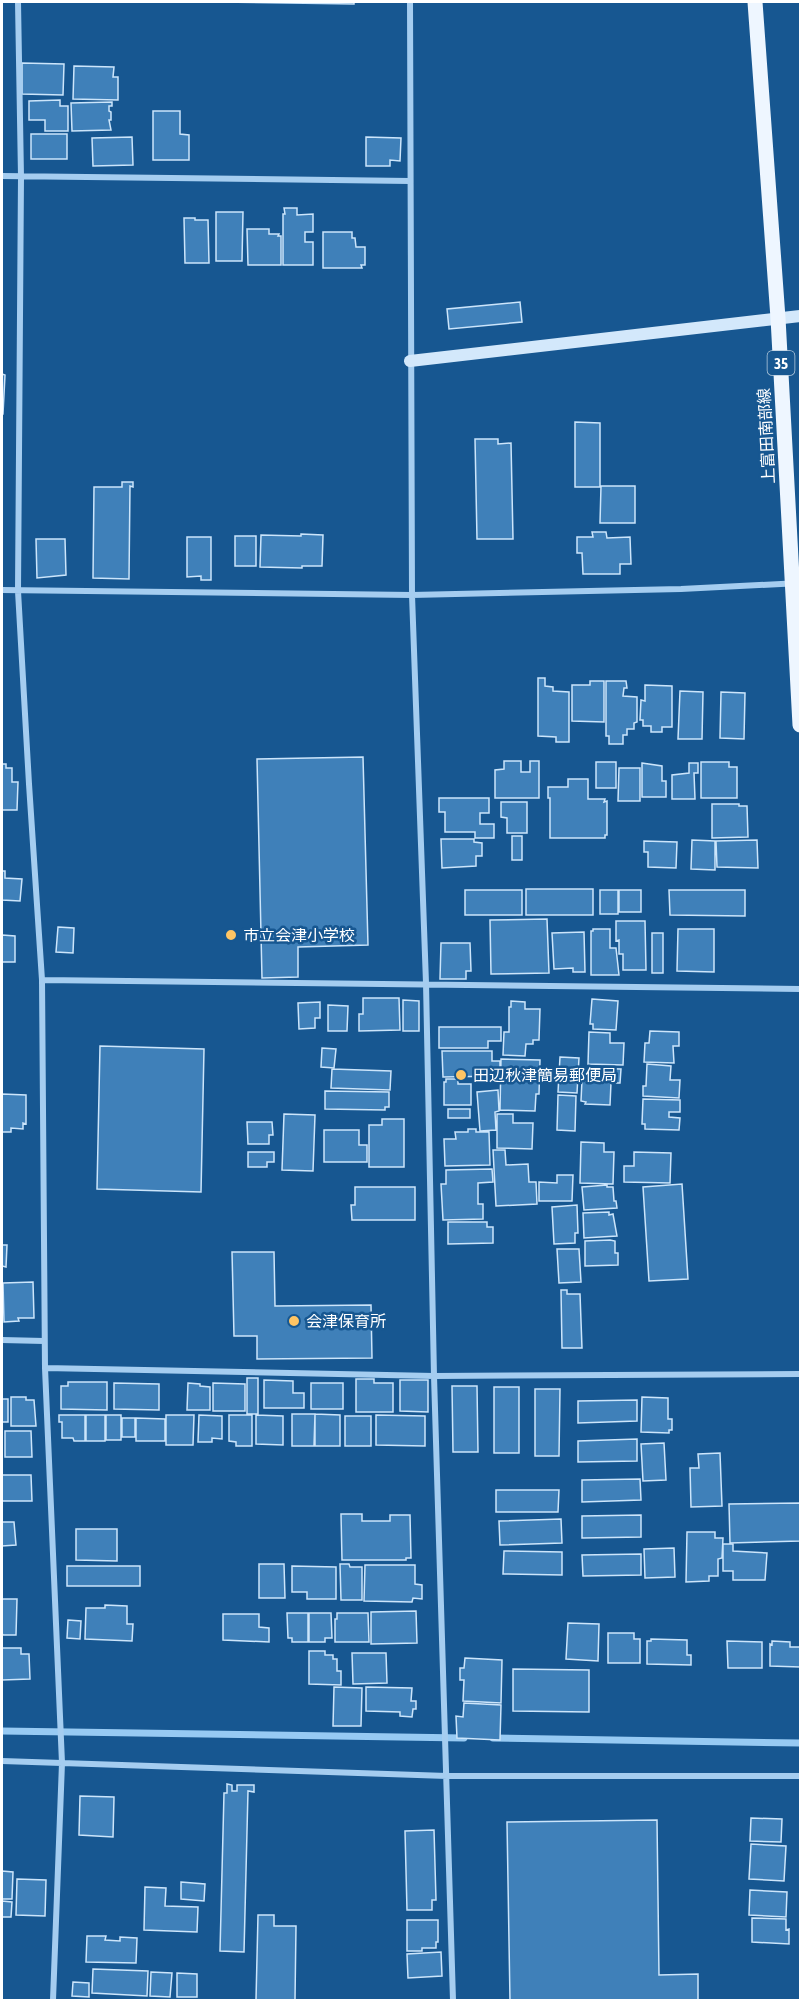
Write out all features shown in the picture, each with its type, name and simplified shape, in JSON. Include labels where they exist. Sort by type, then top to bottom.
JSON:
[{"type":"main road","name":"上富田南部線","points":[[755,2],[796,583],[801,725]]},
{"type":"street","points":[[18,2],[21,177],[18,591],[28,784],[42,980],[45,1368],[62,1763],[53,2001]]},
{"type":"street","points":[[410,2],[412,595],[426,983],[434,1376],[453,2001]]},
{"type":"street","points":[[2,176],[410,182]]},
{"type":"street","points":[[410,361],[801,316]]},
{"type":"street","points":[[2,590],[412,595],[681,589],[796,583]]},
{"type":"street","points":[[42,980],[801,989]]},
{"type":"street","points":[[2,1340],[45,1341]]},
{"type":"street","points":[[45,1368],[434,1376],[801,1374]]},
{"type":"street","points":[[2,1761],[447,1776],[801,1776]]},
{"type":"building","points":[[218,2],[354,2],[354,4]]},
{"type":"building","points":[[22,63],[64,64],[63,95],[22,94]]},
{"type":"building","points":[[74,66],[114,67],[113,77],[118,77],[118,100],[73,99]]},
{"type":"building","points":[[60,100],[60,106],[68,106],[68,131],[45,131],[45,120],[29,120],[29,101]]},
{"type":"building","points":[[112,102],[112,106],[109,106],[111,130],[72,131],[71,103]]},
{"type":"building","points":[[153,111],[180,111],[180,134],[189,135],[189,160],[153,160]]},
{"type":"building","points":[[31,134],[67,134],[67,159],[31,159]]},
{"type":"building","points":[[132,137],[133,165],[93,166],[92,138]]},
{"type":"building","points":[[366,137],[401,138],[400,161],[390,160],[390,166],[366,166]]},
{"type":"building","points":[[284,208],[297,208],[297,215],[313,214],[313,232],[305,232],[305,242],[313,242],[313,265],[283,265]]},
{"type":"building","points":[[216,212],[243,212],[242,261],[216,261]]},
{"type":"building","points":[[184,218],[208,220],[209,263],[185,263]]},
{"type":"building","points":[[247,229],[269,229],[269,234],[281,236],[281,265],[248,265]]},
{"type":"building","points":[[323,232],[352,232],[356,247],[365,247],[365,265],[361,265],[362,268],[323,268]]},
{"type":"building","points":[[520,302],[522,322],[449,329],[447,309]]},
{"type":"building","points":[[2,374],[5,375],[3,414],[2,414]]},
{"type":"building","points":[[575,422],[600,423],[600,487],[575,487]]},
{"type":"building","points":[[475,439],[498,439],[498,444],[511,443],[513,539],[477,539]]},
{"type":"building","points":[[122,482],[133,482],[133,487],[130,486],[129,579],[93,578],[94,487],[122,487]]},
{"type":"building","points":[[601,486],[635,486],[635,523],[600,523]]},
{"type":"building","points":[[592,532],[606,532],[607,538],[630,537],[631,564],[620,564],[620,574],[583,574],[582,553],[577,553],[577,537],[593,537]]},
{"type":"building","points":[[301,534],[323,535],[322,566],[260,567],[261,535],[301,536]]},
{"type":"building","points":[[235,536],[256,536],[256,566],[235,566]]},
{"type":"building","points":[[187,537],[211,537],[211,580],[201,580],[201,576],[187,577]]},
{"type":"building","points":[[36,539],[65,539],[66,575],[37,578]]},
{"type":"building","points":[[538,678],[545,678],[545,686],[553,687],[553,691],[569,692],[569,742],[556,742],[556,737],[538,736]]},
{"type":"building","points":[[590,681],[604,681],[604,722],[572,721],[572,685],[590,685]]},
{"type":"building","points":[[606,681],[626,681],[627,688],[624,688],[623,696],[637,697],[637,722],[634,723],[634,729],[627,729],[627,735],[623,735],[623,744],[609,744],[609,736],[606,736]]},
{"type":"building","points":[[645,685],[672,686],[672,727],[662,727],[662,732],[651,732],[651,726],[643,726],[643,720],[640,720],[641,700],[645,701]]},
{"type":"building","points":[[680,691],[703,692],[702,739],[678,739]]},
{"type":"building","points":[[721,692],[745,693],[744,739],[720,738]]},
{"type":"building","points":[[363,757],[368,945],[298,947],[298,977],[262,978],[257,759]]},
{"type":"building","points":[[504,761],[521,761],[521,772],[530,772],[530,761],[539,761],[539,798],[495,798],[495,770],[504,769]]},
{"type":"building","points":[[596,762],[616,762],[616,788],[596,788]]},
{"type":"building","points":[[701,762],[729,762],[729,767],[737,767],[737,798],[701,798]]},
{"type":"building","points":[[642,763],[662,766],[662,781],[666,781],[666,797],[642,797]]},
{"type":"building","points":[[689,763],[698,763],[698,773],[694,773],[695,799],[672,799],[672,775],[689,773]]},
{"type":"building","points":[[2,764],[6,764],[6,768],[12,768],[12,782],[18,782],[17,810],[2,810]]},
{"type":"building","points":[[619,768],[640,768],[640,801],[618,801]]},
{"type":"building","points":[[568,779],[588,779],[588,799],[607,801],[607,835],[605,838],[550,838],[548,787],[568,787]]},
{"type":"building","points":[[439,798],[489,798],[489,813],[480,813],[480,824],[494,824],[494,838],[475,838],[475,832],[445,832],[445,812],[439,812]]},
{"type":"building","points":[[501,802],[527,802],[527,833],[507,833],[507,818],[501,817]]},
{"type":"building","points":[[712,804],[747,806],[748,837],[712,838]]},
{"type":"building","points":[[512,836],[522,836],[522,860],[512,860]]},
{"type":"building","points":[[441,839],[474,839],[474,842],[482,843],[482,856],[476,856],[476,866],[442,868]]},
{"type":"building","points":[[692,840],[715,841],[715,870],[691,869]]},
{"type":"building","points":[[757,840],[758,868],[717,867],[716,841]]},
{"type":"building","points":[[644,841],[677,842],[676,868],[648,867],[648,852],[644,852]]},
{"type":"building","points":[[2,871],[5,871],[5,878],[22,879],[20,901],[2,900]]},
{"type":"building","points":[[526,889],[593,889],[593,915],[526,915]]},
{"type":"building","points":[[465,890],[522,890],[522,915],[465,915]]},
{"type":"building","points":[[600,890],[618,890],[618,914],[600,914]]},
{"type":"building","points":[[619,890],[641,890],[641,912],[619,912]]},
{"type":"building","points":[[669,890],[745,890],[745,916],[670,915]]},
{"type":"building","points":[[547,919],[549,973],[491,974],[490,920]]},
{"type":"building","points":[[616,921],[645,921],[646,970],[623,970],[623,954],[619,954],[619,940],[616,941]]},
{"type":"building","points":[[58,927],[74,928],[73,953],[56,952]]},
{"type":"building","points":[[610,929],[610,948],[616,948],[619,975],[591,975],[591,931]]},
{"type":"building","points":[[678,929],[714,929],[714,972],[677,971]]},
{"type":"building","points":[[584,932],[585,972],[573,972],[573,968],[554,969],[552,933]]},
{"type":"building","points":[[652,933],[663,933],[663,973],[652,973]]},
{"type":"building","points":[[2,935],[15,936],[15,962],[2,962]]},
{"type":"building","points":[[441,943],[470,943],[471,971],[466,971],[466,979],[440,979]]},
{"type":"building","points":[[363,998],[399,998],[400,1030],[359,1031],[359,1014],[363,1014]]},
{"type":"building","points":[[592,999],[618,1001],[616,1030],[593,1029],[593,1024],[590,1024]]},
{"type":"building","points":[[403,1000],[419,1001],[419,1031],[403,1031]]},
{"type":"building","points":[[511,1001],[525,1002],[525,1009],[540,1009],[539,1040],[533,1040],[533,1044],[526,1044],[525,1056],[503,1055],[504,1032],[509,1032]]},
{"type":"building","points":[[320,1002],[320,1018],[315,1018],[315,1028],[299,1029],[298,1003]]},
{"type":"building","points":[[328,1005],[348,1006],[347,1031],[328,1031]]},
{"type":"building","points":[[439,1027],[501,1027],[501,1041],[488,1041],[488,1048],[439,1048]]},
{"type":"building","points":[[650,1031],[679,1032],[679,1046],[673,1046],[674,1063],[644,1062],[645,1043],[649,1043]]},
{"type":"building","points":[[589,1032],[610,1033],[610,1043],[624,1043],[623,1065],[588,1064]]},
{"type":"building","points":[[100,1046],[204,1049],[201,1192],[97,1189]]},
{"type":"building","points":[[322,1048],[336,1049],[334,1068],[321,1067]]},
{"type":"building","points":[[442,1051],[492,1051],[492,1061],[500,1061],[500,1076],[443,1077]]},
{"type":"building","points":[[560,1057],[579,1058],[577,1093],[558,1092]]},
{"type":"building","points":[[501,1059],[540,1060],[539,1094],[536,1094],[535,1111],[500,1110]]},
{"type":"building","points":[[647,1064],[671,1066],[670,1080],[680,1080],[679,1098],[643,1096]]},
{"type":"building","points":[[588,1068],[621,1069],[620,1083],[611,1083],[610,1105],[585,1104],[586,1102],[581,1101],[582,1080],[587,1081]]},
{"type":"building","points":[[332,1069],[391,1071],[390,1090],[331,1088]]},
{"type":"building","points":[[446,1079],[458,1079],[458,1084],[471,1084],[471,1105],[444,1105]]},
{"type":"building","points":[[498,1090],[499,1111],[495,1112],[496,1130],[480,1131],[477,1092]]},
{"type":"building","points":[[325,1091],[389,1092],[389,1107],[385,1107],[385,1110],[325,1109]]},
{"type":"building","points":[[2,1094],[26,1095],[26,1124],[23,1123],[23,1129],[11,1128],[11,1132],[2,1132]]},
{"type":"building","points":[[558,1095],[576,1096],[575,1131],[557,1130]]},
{"type":"building","points":[[643,1099],[680,1100],[680,1112],[669,1112],[669,1117],[680,1118],[679,1130],[645,1129],[645,1124],[642,1124]]},
{"type":"building","points":[[448,1109],[470,1109],[470,1118],[448,1118]]},
{"type":"building","points":[[284,1114],[315,1115],[313,1171],[282,1170]]},
{"type":"building","points":[[497,1114],[513,1114],[513,1123],[533,1123],[532,1149],[497,1148]]},
{"type":"building","points":[[382,1119],[404,1119],[404,1167],[369,1167],[369,1125],[382,1125]]},
{"type":"building","points":[[247,1122],[272,1122],[273,1135],[269,1135],[269,1144],[248,1144]]},
{"type":"building","points":[[468,1129],[476,1129],[476,1132],[489,1132],[490,1165],[445,1166],[444,1139],[456,1139],[455,1132],[468,1132]]},
{"type":"building","points":[[324,1130],[359,1130],[359,1145],[367,1145],[367,1162],[324,1162]]},
{"type":"building","points":[[581,1142],[604,1143],[604,1152],[614,1152],[613,1184],[580,1183]]},
{"type":"building","points":[[493,1150],[505,1150],[506,1165],[528,1164],[529,1182],[536,1182],[537,1204],[496,1206]]},
{"type":"building","points":[[248,1152],[274,1152],[274,1162],[267,1162],[267,1167],[248,1167]]},
{"type":"building","points":[[634,1152],[671,1153],[670,1183],[624,1182],[624,1166],[634,1166]]},
{"type":"building","points":[[492,1169],[493,1182],[478,1183],[478,1204],[483,1204],[483,1219],[443,1220],[441,1184],[446,1184],[446,1170]]},
{"type":"building","points":[[557,1175],[573,1175],[572,1201],[539,1201],[539,1182],[557,1183]]},
{"type":"building","points":[[682,1184],[688,1279],[649,1281],[643,1187]]},
{"type":"building","points":[[607,1185],[607,1187],[613,1187],[617,1208],[584,1210],[582,1187]]},
{"type":"building","points":[[355,1187],[415,1187],[415,1220],[352,1220],[351,1205],[355,1205]]},
{"type":"building","points":[[577,1205],[578,1233],[575,1233],[575,1243],[554,1244],[552,1207]]},
{"type":"building","points":[[609,1212],[609,1215],[613,1214],[617,1236],[584,1238],[583,1213]]},
{"type":"building","points":[[448,1222],[487,1222],[487,1227],[493,1227],[493,1243],[448,1244]]},
{"type":"building","points":[[585,1241],[615,1241],[618,1265],[585,1266]]},
{"type":"building","points":[[2,1245],[7,1245],[6,1267],[2,1266]]},
{"type":"building","points":[[557,1249],[579,1249],[581,1282],[559,1283]]},
{"type":"building","points":[[232,1252],[274,1252],[275,1306],[371,1305],[372,1358],[257,1359],[257,1336],[234,1336]]},
{"type":"building","points":[[33,1282],[34,1318],[18,1318],[19,1321],[4,1322],[3,1283]]},
{"type":"building","points":[[561,1290],[567,1290],[567,1294],[580,1294],[582,1348],[562,1348]]},
{"type":"building","points":[[247,1378],[258,1378],[258,1414],[247,1414]]},
{"type":"building","points":[[356,1379],[374,1379],[374,1383],[393,1383],[393,1412],[356,1412]]},
{"type":"building","points":[[264,1380],[293,1381],[293,1393],[304,1393],[304,1408],[264,1408]]},
{"type":"building","points":[[400,1380],[428,1380],[428,1412],[400,1411]]},
{"type":"building","points":[[68,1382],[107,1382],[107,1410],[61,1409],[61,1386],[68,1386]]},
{"type":"building","points":[[114,1383],[159,1384],[159,1410],[114,1409]]},
{"type":"building","points":[[188,1383],[210,1387],[210,1410],[187,1410]]},
{"type":"building","points":[[213,1383],[245,1384],[245,1411],[213,1411]]},
{"type":"building","points":[[311,1383],[343,1383],[343,1409],[311,1409]]},
{"type":"building","points":[[452,1386],[477,1386],[478,1452],[453,1452]]},
{"type":"building","points":[[494,1387],[519,1387],[519,1453],[494,1453]]},
{"type":"building","points":[[535,1389],[560,1389],[559,1456],[535,1456]]},
{"type":"building","points":[[11,1397],[26,1397],[26,1400],[34,1400],[36,1426],[11,1426]]},
{"type":"building","points":[[642,1397],[668,1398],[668,1419],[672,1419],[672,1430],[669,1430],[669,1433],[641,1432]]},
{"type":"building","points":[[2,1399],[8,1399],[8,1422],[2,1422]]},
{"type":"building","points":[[637,1400],[637,1421],[578,1423],[578,1401]]},
{"type":"building","points":[[292,1414],[315,1414],[314,1446],[292,1446]]},
{"type":"building","points":[[315,1414],[340,1415],[340,1446],[315,1446]]},
{"type":"building","points":[[59,1415],[85,1415],[85,1441],[62,1438],[62,1422],[59,1422]]},
{"type":"building","points":[[86,1415],[105,1415],[105,1441],[86,1441]]},
{"type":"building","points":[[106,1415],[121,1415],[121,1440],[106,1440]]},
{"type":"building","points":[[166,1415],[194,1415],[193,1445],[166,1445]]},
{"type":"building","points":[[199,1415],[222,1416],[222,1439],[212,1438],[212,1442],[198,1442]]},
{"type":"building","points":[[229,1415],[252,1415],[252,1446],[236,1446],[236,1442],[229,1441]]},
{"type":"building","points":[[256,1415],[283,1416],[283,1445],[256,1444]]},
{"type":"building","points":[[376,1415],[425,1416],[425,1446],[376,1445]]},
{"type":"building","points":[[345,1416],[371,1416],[371,1446],[345,1446]]},
{"type":"building","points":[[122,1418],[135,1418],[135,1437],[122,1437]]},
{"type":"building","points":[[136,1418],[165,1419],[165,1441],[136,1441]]},
{"type":"building","points":[[5,1431],[31,1431],[32,1457],[5,1457]]},
{"type":"building","points":[[637,1439],[637,1461],[578,1462],[578,1441]]},
{"type":"building","points":[[664,1443],[666,1480],[643,1481],[641,1444]]},
{"type":"building","points":[[720,1453],[722,1506],[691,1507],[690,1468],[699,1468],[698,1454]]},
{"type":"building","points":[[2,1475],[31,1475],[32,1501],[2,1501]]},
{"type":"building","points":[[640,1479],[641,1500],[582,1502],[582,1480]]},
{"type":"building","points":[[496,1490],[559,1490],[558,1512],[496,1512]]},
{"type":"building","points":[[800,1503],[800,1541],[730,1543],[729,1504]]},
{"type":"building","points":[[341,1514],[362,1514],[362,1521],[390,1521],[390,1515],[410,1515],[411,1558],[406,1558],[406,1560],[342,1560]]},
{"type":"building","points":[[641,1515],[641,1537],[582,1538],[582,1516]]},
{"type":"building","points":[[561,1519],[562,1543],[500,1545],[499,1521]]},
{"type":"building","points":[[2,1522],[14,1522],[16,1545],[2,1546]]},
{"type":"building","points":[[76,1529],[117,1529],[117,1561],[76,1560]]},
{"type":"building","points":[[687,1532],[715,1532],[715,1538],[723,1538],[722,1558],[718,1559],[718,1576],[709,1576],[709,1581],[686,1582]]},
{"type":"building","points":[[723,1544],[733,1544],[733,1551],[767,1553],[765,1580],[733,1580],[733,1571],[723,1571]]},
{"type":"building","points":[[674,1548],[675,1577],[645,1578],[644,1549]]},
{"type":"building","points":[[504,1551],[562,1552],[562,1575],[503,1574]]},
{"type":"building","points":[[641,1554],[641,1575],[583,1576],[582,1555]]},
{"type":"building","points":[[259,1564],[284,1564],[285,1598],[259,1598]]},
{"type":"building","points":[[340,1564],[362,1567],[362,1600],[341,1600]]},
{"type":"building","points":[[365,1565],[415,1565],[415,1584],[422,1585],[422,1599],[413,1598],[412,1602],[364,1601]]},
{"type":"building","points":[[67,1566],[140,1566],[140,1586],[67,1586]]},
{"type":"building","points":[[292,1566],[336,1567],[336,1599],[307,1599],[307,1592],[292,1592]]},
{"type":"building","points":[[2,1599],[17,1599],[16,1635],[3,1635],[2,1633]]},
{"type":"building","points":[[105,1605],[127,1606],[127,1624],[133,1624],[132,1641],[85,1639],[86,1608],[105,1608]]},
{"type":"building","points":[[416,1611],[417,1643],[371,1644],[371,1612]]},
{"type":"building","points":[[287,1613],[308,1613],[308,1642],[292,1642],[292,1638],[288,1638]]},
{"type":"building","points":[[309,1613],[331,1613],[332,1638],[325,1638],[325,1642],[309,1642]]},
{"type":"building","points":[[337,1613],[368,1613],[369,1642],[335,1642]]},
{"type":"building","points":[[223,1614],[259,1614],[259,1627],[269,1628],[269,1642],[223,1640]]},
{"type":"building","points":[[68,1620],[81,1621],[80,1639],[67,1638]]},
{"type":"building","points":[[568,1623],[599,1624],[598,1661],[566,1659]]},
{"type":"building","points":[[608,1633],[634,1633],[634,1639],[640,1639],[640,1663],[608,1663]]},
{"type":"building","points":[[651,1639],[687,1640],[687,1655],[691,1655],[691,1665],[647,1664],[647,1641]]},
{"type":"building","points":[[727,1641],[762,1642],[762,1668],[728,1668]]},
{"type":"building","points":[[772,1641],[790,1642],[790,1647],[800,1647],[800,1667],[770,1666]]},
{"type":"building","points":[[2,1648],[21,1648],[21,1654],[29,1654],[30,1679],[2,1680]]},
{"type":"building","points":[[309,1651],[325,1651],[325,1655],[333,1655],[333,1659],[337,1659],[337,1671],[341,1671],[341,1685],[309,1684]]},
{"type":"building","points":[[352,1653],[386,1653],[387,1683],[353,1684]]},
{"type":"building","points":[[465,1658],[502,1660],[501,1703],[463,1701],[464,1680],[460,1680],[460,1668],[464,1668]]},
{"type":"building","points":[[513,1669],[589,1670],[589,1712],[513,1711]]},
{"type":"building","points":[[334,1687],[362,1688],[361,1726],[333,1726]]},
{"type":"building","points":[[366,1687],[412,1688],[411,1701],[416,1701],[416,1709],[413,1709],[412,1717],[400,1716],[400,1712],[366,1711]]},
{"type":"building","points":[[464,1703],[501,1705],[500,1740],[457,1738],[456,1716],[463,1717]]},
{"type":"building","points":[[227,1784],[232,1785],[232,1791],[237,1791],[237,1785],[254,1785],[254,1792],[248,1791],[244,1952],[220,1951],[224,1793],[227,1793]]},
{"type":"building","points":[[80,1796],[114,1797],[113,1837],[79,1835]]},
{"type":"building","points":[[751,1818],[782,1819],[781,1842],[750,1841]]},
{"type":"building","points":[[657,1820],[659,1975],[698,1974],[698,2000],[510,2000],[507,1822]]},
{"type":"building","points":[[434,1830],[436,1900],[432,1900],[432,1910],[407,1910],[405,1831]]},
{"type":"building","points":[[751,1844],[786,1846],[784,1881],[749,1879]]},
{"type":"building","points":[[2,1871],[13,1872],[12,1899],[2,1899]]},
{"type":"building","points":[[17,1879],[46,1880],[45,1916],[16,1915]]},
{"type":"building","points":[[181,1882],[205,1884],[204,1901],[181,1899]]},
{"type":"building","points":[[145,1887],[166,1888],[165,1906],[198,1907],[197,1932],[144,1930]]},
{"type":"building","points":[[750,1890],[787,1892],[786,1917],[749,1915]]},
{"type":"building","points":[[2,1901],[12,1902],[11,1917],[2,1917]]},
{"type":"building","points":[[258,1915],[274,1915],[274,1926],[296,1926],[295,2000],[256,2000]]},
{"type":"building","points":[[752,1918],[786,1919],[789,1944],[752,1942]]},
{"type":"building","points":[[407,1920],[438,1920],[436,1948],[407,1951]]},
{"type":"building","points":[[87,1936],[106,1936],[105,1940],[120,1941],[120,1937],[137,1938],[136,1963],[86,1962]]},
{"type":"building","points":[[441,1952],[442,1976],[408,1978],[407,1954]]},
{"type":"building","points":[[93,1969],[148,1971],[147,1996],[92,1993]]},
{"type":"building","points":[[151,1972],[172,1973],[170,1997],[150,1996]]},
{"type":"building","points":[[177,1973],[197,1974],[197,1997],[177,1997]]},
{"type":"building","points":[[73,1982],[89,1983],[89,1997],[72,1996]]},
{"type":"waterway","points":[[2,1731],[464,1738]]},
{"type":"waterway","points":[[493,1738],[800,1743]]},
{"type":"place","name":"市立会津小学校","points":[[231,935]]},
{"type":"place","name":"田辺秋津簡易郵便局","points":[[461,1075]]},
{"type":"place","name":"会津保育所","points":[[294,1321]]}]
